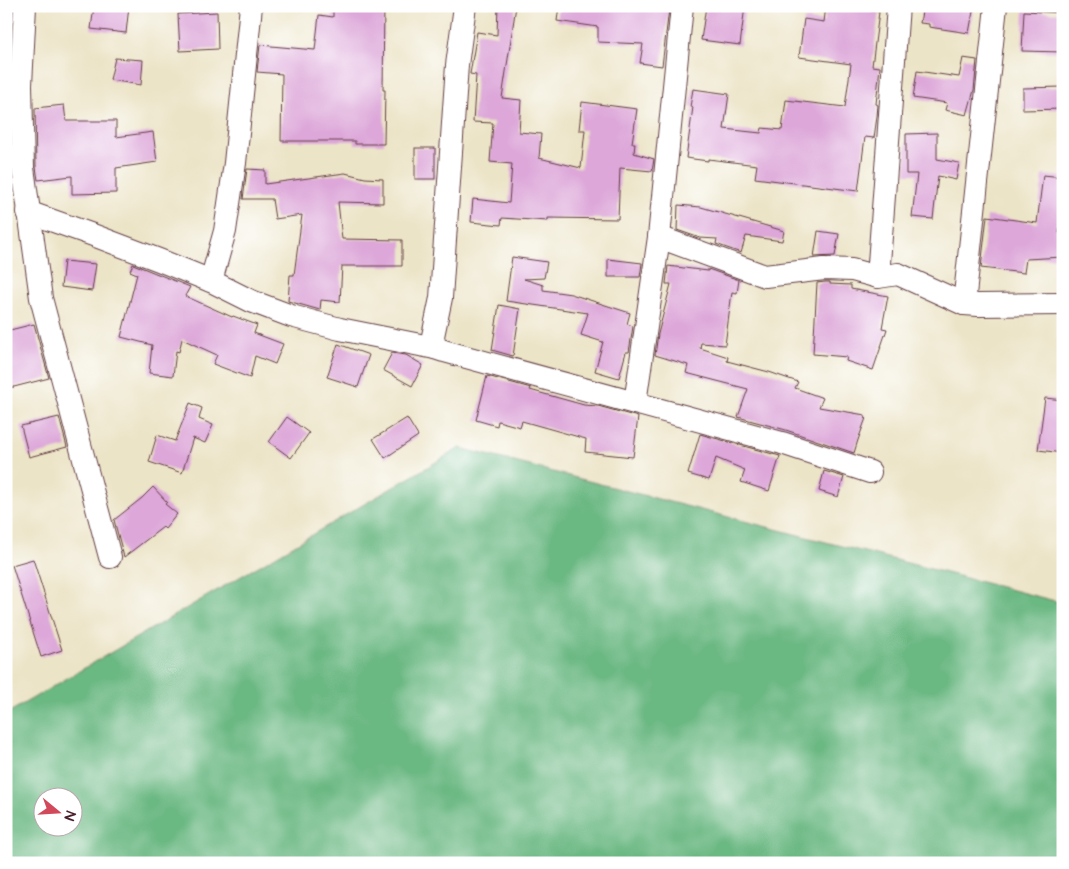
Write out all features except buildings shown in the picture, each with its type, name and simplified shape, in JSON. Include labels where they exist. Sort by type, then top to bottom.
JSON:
[{"type":"street","points":[[25,6],[21,85],[23,168],[40,298],[110,557]]},
{"type":"street","points":[[212,282],[225,231],[234,173],[251,6]]},
{"type":"street","points":[[435,348],[433,336],[441,298],[458,65],[465,6]]},
{"type":"street","points":[[635,402],[659,237],[682,6]]},
{"type":"street","points":[[878,277],[898,6]]},
{"type":"street","points":[[964,304],[996,6]]},
{"type":"street","points":[[28,212],[101,238],[291,316],[340,329],[435,348],[782,443],[870,472]]},
{"type":"street","points":[[659,237],[765,276],[824,269],[852,270],[878,277],[898,274],[964,304],[1063,304]]},
{"type":"green space","points":[[460,448],[1063,603],[1063,863],[6,863],[6,714]]}]
